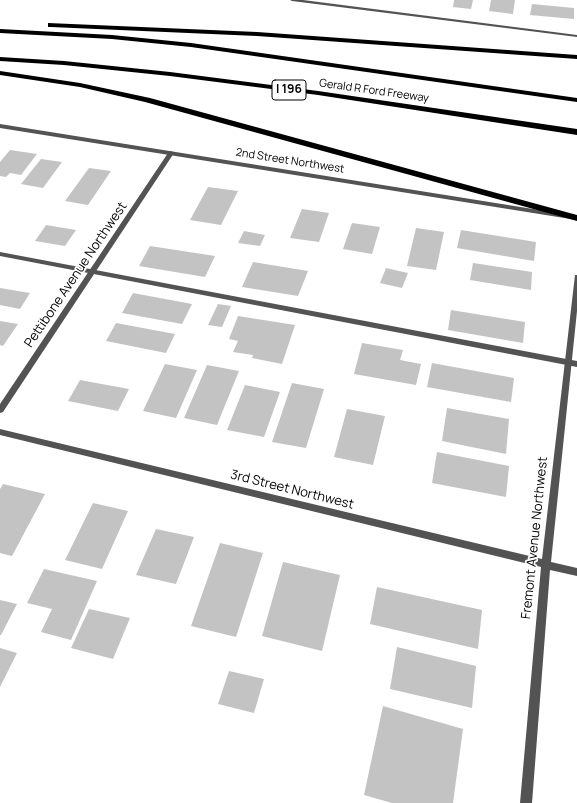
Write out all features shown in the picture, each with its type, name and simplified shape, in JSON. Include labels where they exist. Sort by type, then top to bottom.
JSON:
[{"type":"highway","points":[[0,24],[257,34],[577,57]]},
{"type":"highway","name":"Gerald R Ford Freeway","points":[[0,31],[112,37],[191,46],[577,100]]},
{"type":"highway","name":"Gerald R Ford Freeway","points":[[0,59],[64,63],[170,74],[326,94],[577,132]]},
{"type":"highway","points":[[0,73],[80,85],[147,100],[577,218]]},
{"type":"street","points":[[292,0],[577,36]]},
{"type":"street","name":"2nd Street Northwest","points":[[0,126],[577,218]]},
{"type":"street","name":"Pettibone Avenue Northwest","points":[[0,410],[171,153]]},
{"type":"street","points":[[0,254],[577,364]]},
{"type":"street","name":"Fremont Avenue Northwest","points":[[526,803],[546,564],[577,277]]},
{"type":"street","name":"3rd Street Northwest","points":[[0,432],[577,572]]},
{"type":"building","points":[[454,0],[473,0],[471,9],[453,7]]},
{"type":"building","points":[[491,0],[515,0],[513,14],[489,11]]},
{"type":"building","points":[[532,4],[574,8],[574,19],[530,15]]},
{"type":"building","points":[[10,150],[37,154],[21,175],[10,173],[6,177],[0,176],[0,162]]},
{"type":"building","points":[[41,159],[62,162],[43,188],[21,184]]},
{"type":"building","points":[[89,168],[111,171],[88,205],[65,201]]},
{"type":"building","points":[[208,187],[238,191],[221,225],[190,220]]},
{"type":"building","points":[[302,209],[329,213],[319,242],[290,238]]},
{"type":"building","points":[[352,223],[380,227],[372,254],[343,249]]},
{"type":"building","points":[[46,225],[76,230],[65,246],[35,241]]},
{"type":"building","points":[[416,228],[444,232],[436,270],[407,266]]},
{"type":"building","points":[[461,230],[536,242],[534,261],[457,248]]},
{"type":"building","points":[[244,231],[265,235],[260,246],[238,243]]},
{"type":"building","points":[[150,246],[215,256],[205,277],[139,266]]},
{"type":"building","points":[[253,262],[308,271],[298,296],[242,287]]},
{"type":"building","points":[[473,263],[532,272],[531,290],[470,280]]},
{"type":"building","points":[[386,268],[408,273],[402,288],[380,283]]},
{"type":"building","points":[[0,288],[30,293],[20,309],[0,305]]},
{"type":"building","points":[[133,293],[192,304],[182,324],[122,313]]},
{"type":"building","points":[[218,304],[231,306],[222,327],[208,325]]},
{"type":"building","points":[[451,310],[525,322],[523,343],[448,330]]},
{"type":"building","points":[[238,316],[295,325],[282,364],[252,358],[253,355],[233,352],[238,341],[229,339]]},
{"type":"building","points":[[0,321],[18,324],[3,346],[0,345]]},
{"type":"building","points":[[116,323],[175,334],[166,353],[106,341]]},
{"type":"building","points":[[362,343],[403,350],[400,360],[421,364],[416,385],[354,374]]},
{"type":"building","points":[[432,363],[514,378],[511,402],[427,387]]},
{"type":"building","points":[[165,364],[197,370],[176,418],[143,411]]},
{"type":"building","points":[[207,365],[239,371],[217,425],[184,418]]},
{"type":"building","points":[[80,380],[129,389],[118,411],[68,401]]},
{"type":"building","points":[[292,383],[324,389],[306,448],[272,442]]},
{"type":"building","points":[[245,385],[280,392],[264,437],[227,430]]},
{"type":"building","points":[[447,408],[509,419],[506,454],[442,441]]},
{"type":"building","points":[[347,409],[385,416],[373,465],[334,457]]},
{"type":"building","points":[[437,452],[509,466],[506,497],[432,483]]},
{"type":"building","points":[[3,484],[45,494],[12,556],[0,553],[0,489]]},
{"type":"building","points":[[93,503],[128,511],[102,569],[65,560]]},
{"type":"building","points":[[156,529],[194,537],[176,584],[136,575]]},
{"type":"building","points":[[220,543],[263,553],[236,637],[191,626]]},
{"type":"building","points":[[283,562],[340,575],[322,651],[262,636]]},
{"type":"building","points":[[44,569],[97,581],[71,640],[41,632],[52,609],[27,603]]},
{"type":"building","points":[[377,587],[482,610],[478,649],[370,624]]},
{"type":"building","points":[[0,600],[17,604],[1,635],[0,635]]},
{"type":"building","points":[[89,609],[130,618],[113,659],[71,648]]},
{"type":"building","points":[[397,647],[476,666],[472,708],[390,689]]},
{"type":"building","points":[[0,648],[17,653],[0,687]]},
{"type":"building","points":[[229,671],[264,679],[254,713],[218,704]]},
{"type":"building","points":[[383,706],[463,729],[453,803],[392,803],[364,795]]}]
